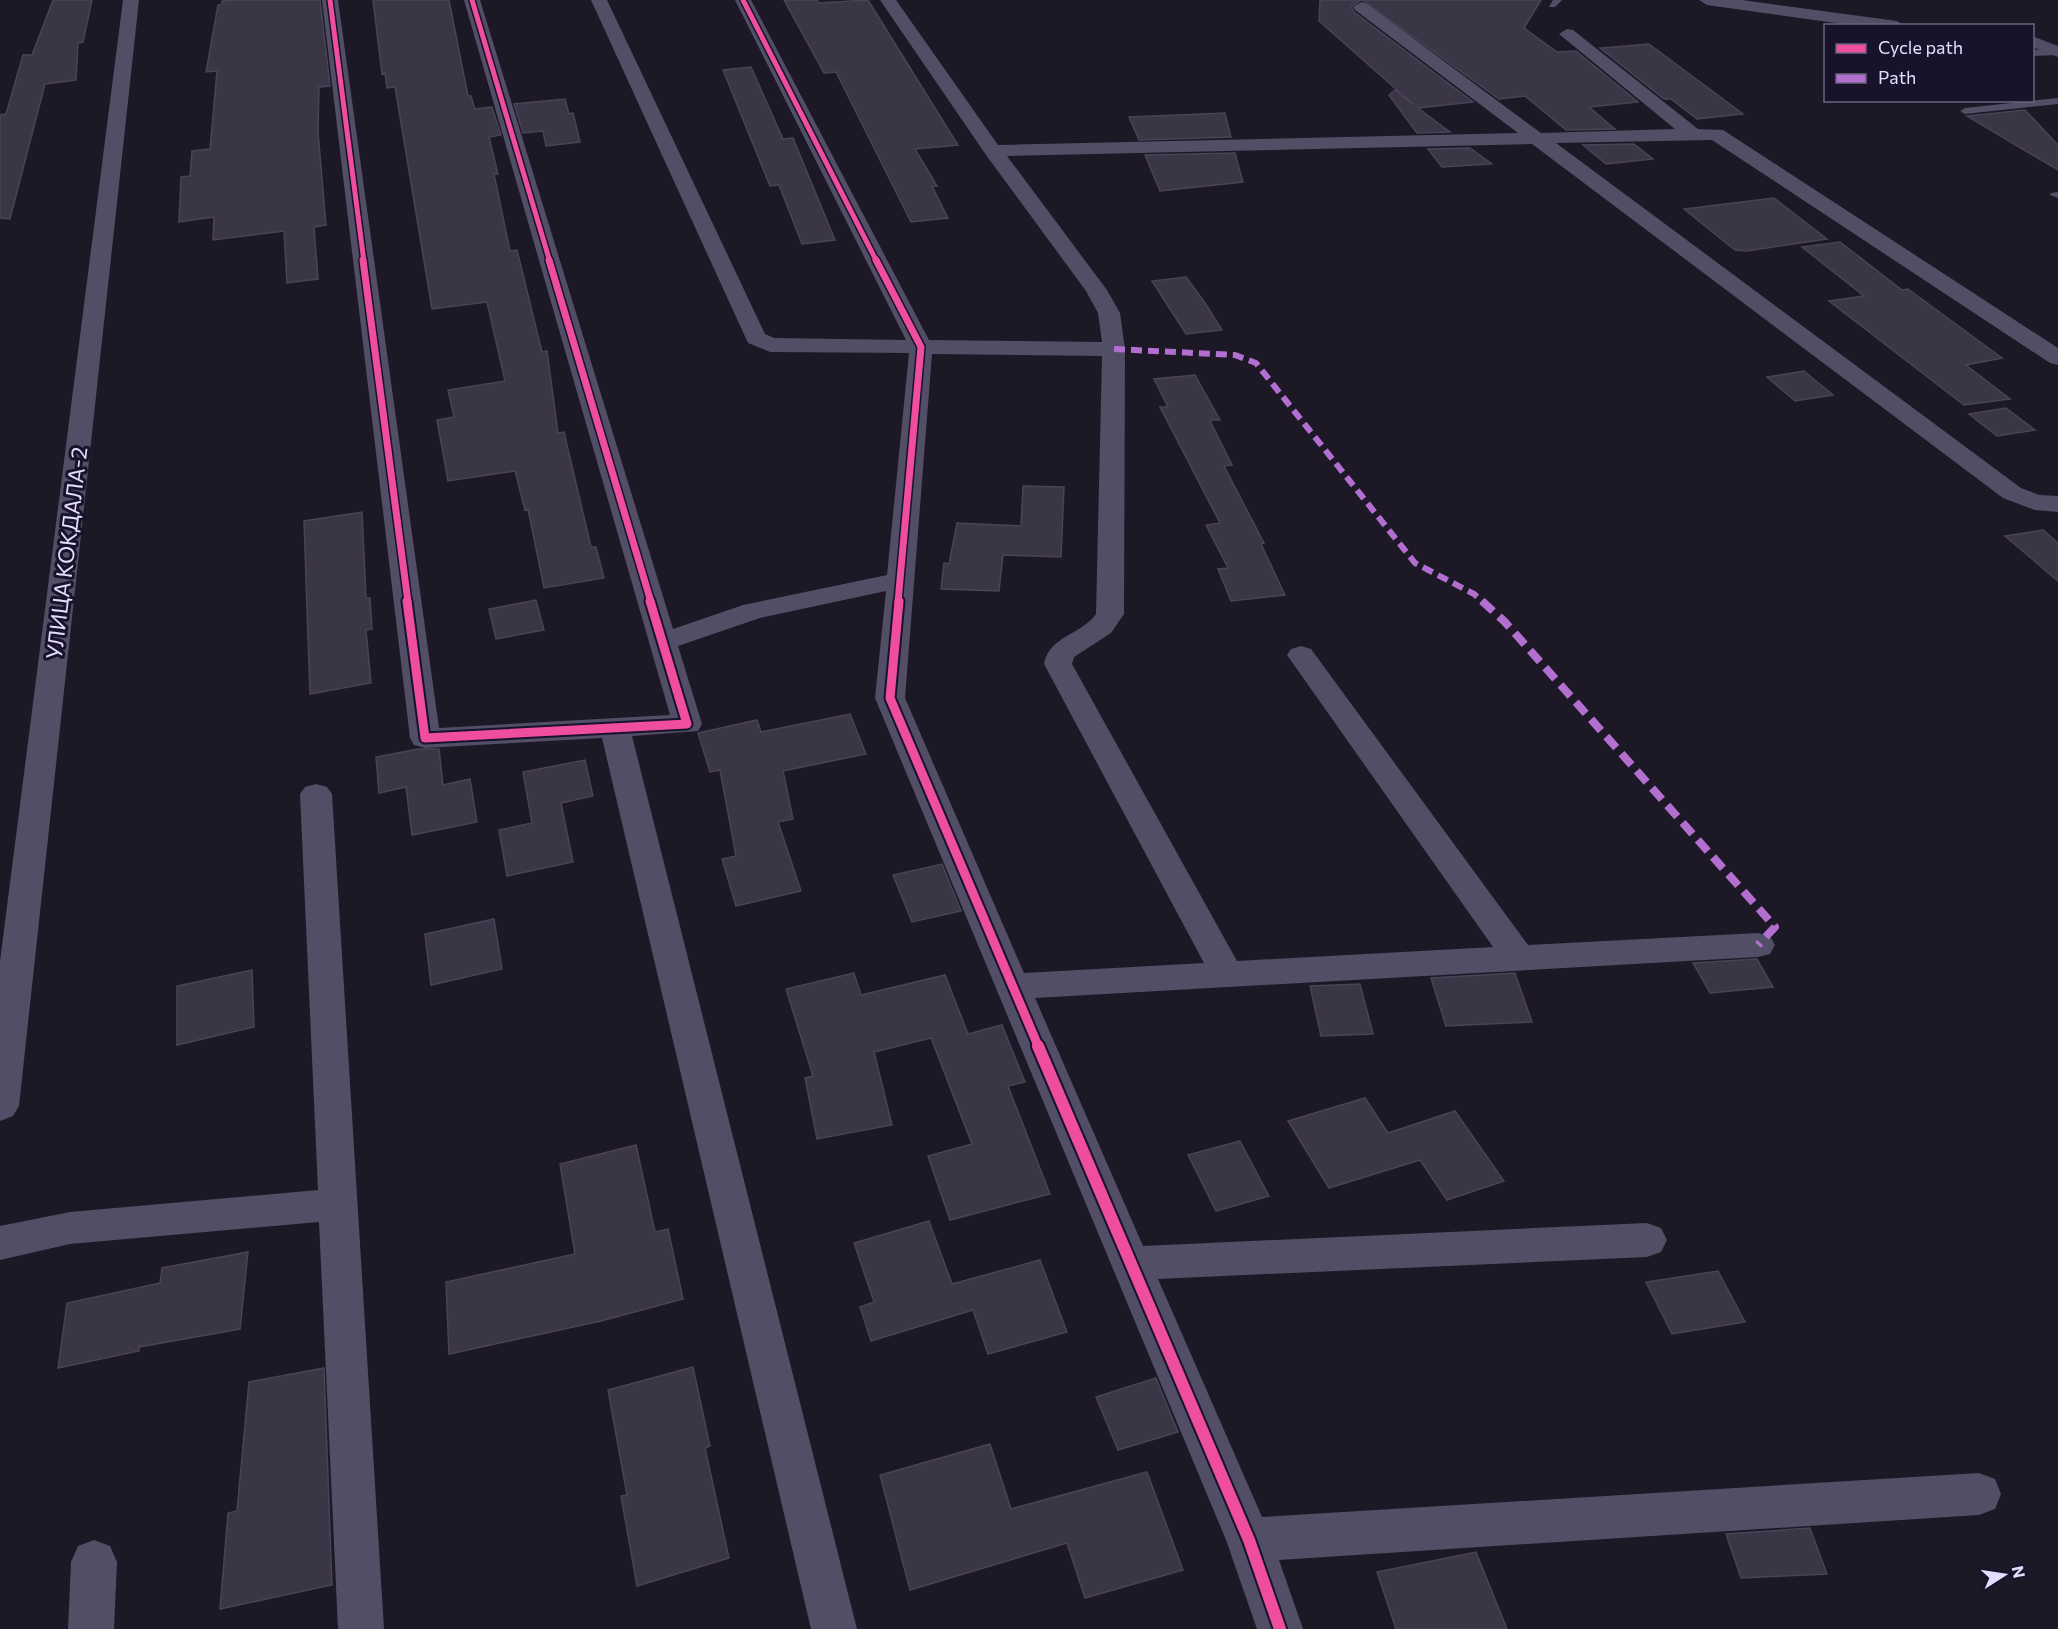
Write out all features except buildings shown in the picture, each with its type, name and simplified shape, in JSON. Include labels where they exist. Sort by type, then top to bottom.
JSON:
[{"type":"street","name":"УЛИЦА КОКДАЛА-2","points":[[0,1106],[131,0]]},
{"type":"street","points":[[330,0],[425,738],[687,724],[472,0]]},
{"type":"street","points":[[599,0],[756,338],[770,345],[1114,349]]},
{"type":"street","points":[[743,0],[921,346],[890,698],[1249,1540],[1280,1629]]},
{"type":"street","points":[[888,0],[993,151],[1096,290],[1108,313],[1114,349],[1110,614],[1101,627],[1060,653],[1058,664],[1227,975]]},
{"type":"street","points":[[1707,0],[1881,24]]},
{"type":"street","points":[[1361,7],[2012,493],[2036,502],[2058,504]]},
{"type":"street","points":[[1567,34],[1694,135]]},
{"type":"street","points":[[2034,41],[2058,49]]},
{"type":"street","points":[[993,151],[1716,134],[2058,358]]},
{"type":"street","points":[[662,642],[753,611],[900,580]]},
{"type":"street","points":[[1301,656],[1519,958]]},
{"type":"street","points":[[615,728],[834,1629]]},
{"type":"street","points":[[316,794],[361,1629]]},
{"type":"street","points":[[1014,986],[1758,945]]},
{"type":"street","points":[[0,1243],[70,1228],[338,1204]]},
{"type":"street","points":[[1132,1263],[1647,1239]]},
{"type":"street","points":[[1249,1540],[1978,1494]]},
{"type":"street","points":[[91,1629],[94,1562]]},
{"type":"lane","points":[[2034,53],[2058,49]]},
{"type":"lane","points":[[1965,111],[2058,101]]},
{"type":"marked path","points":[[1114,349],[1235,355],[1256,363],[1415,563],[1474,594],[1504,621],[1775,927],[1758,945]]},
{"type":"cycle path","points":[[330,0],[425,738],[687,724],[472,0]]},
{"type":"cycle path","points":[[743,0],[921,347],[890,698],[1249,1540],[1280,1629]]}]
